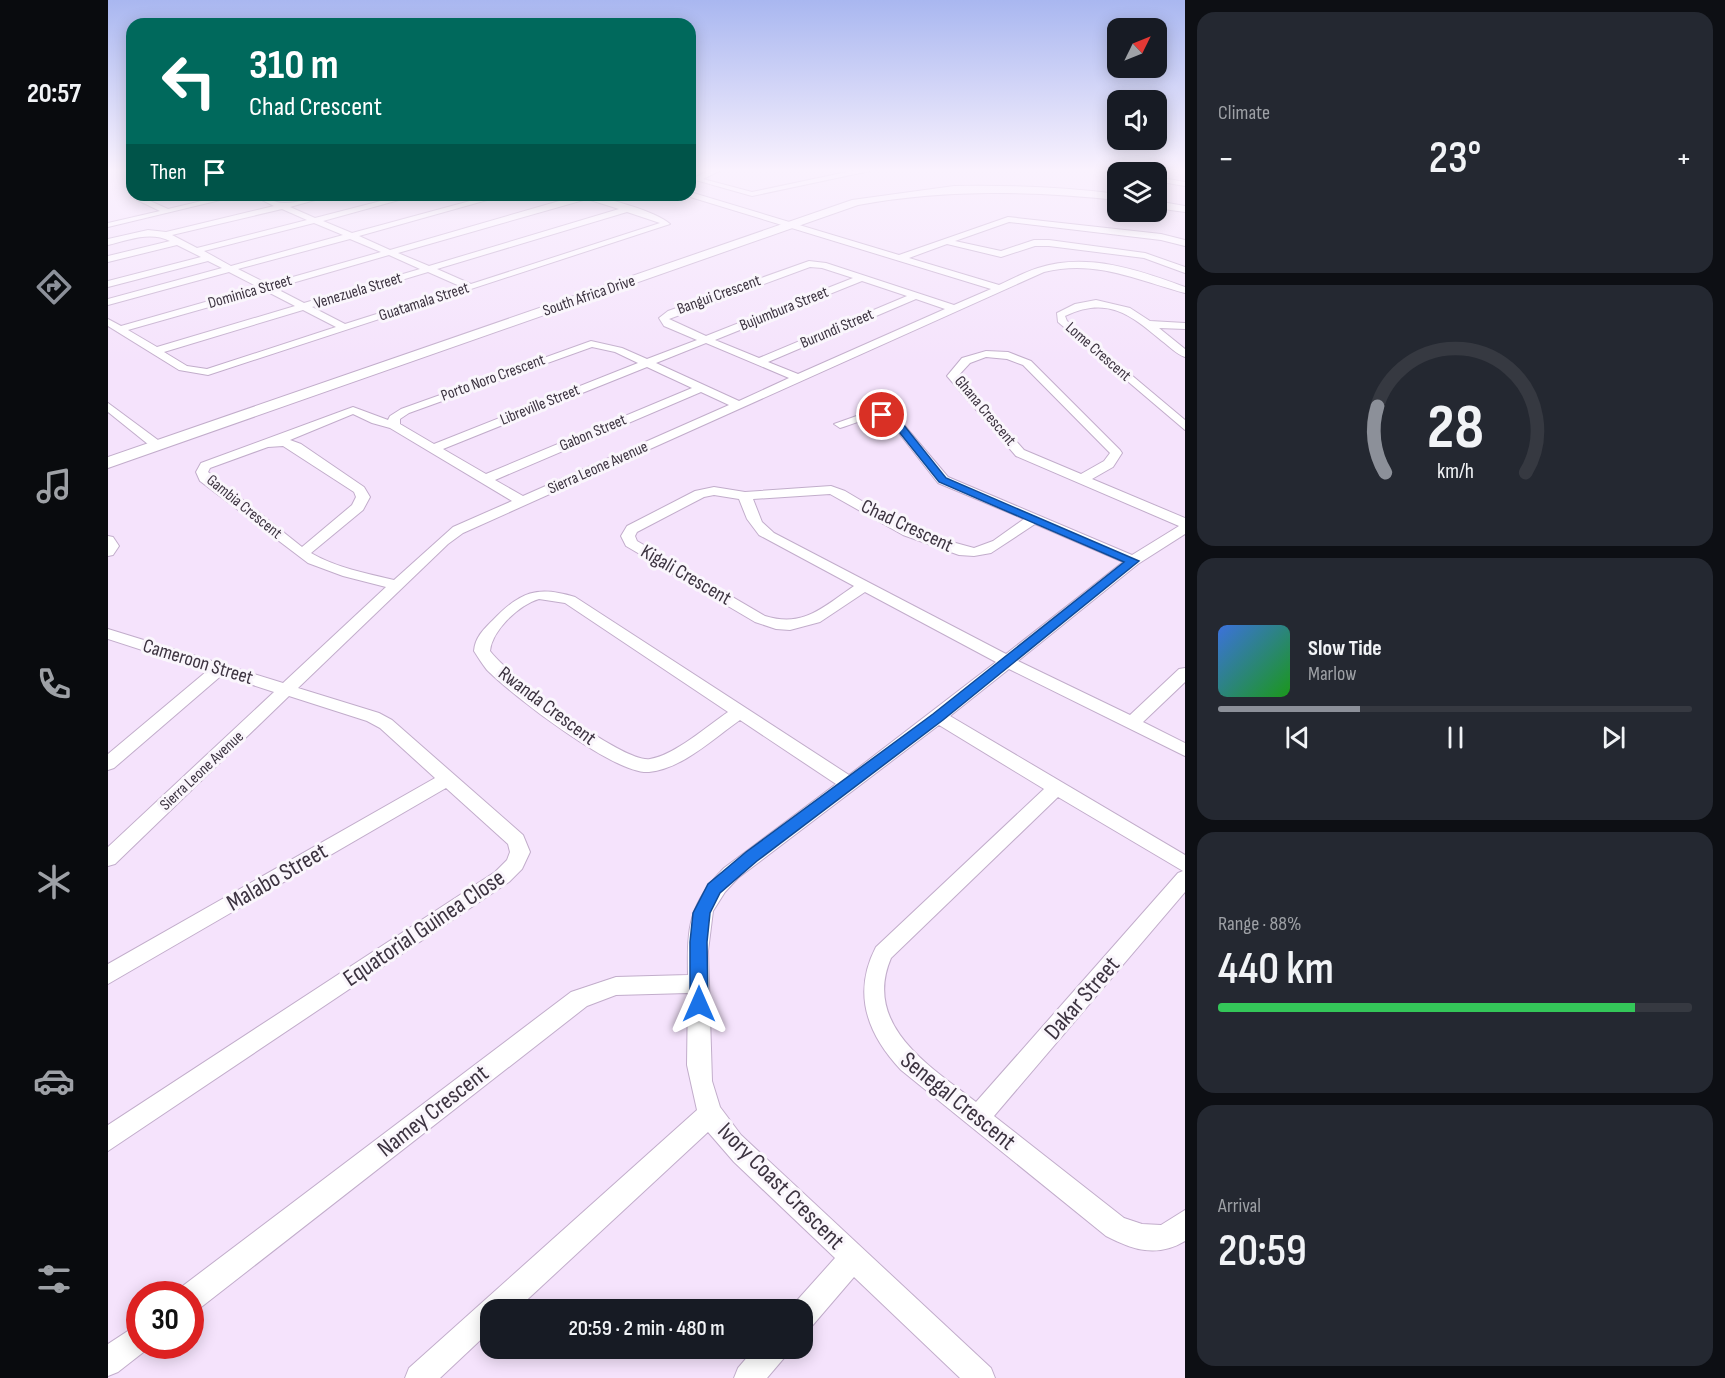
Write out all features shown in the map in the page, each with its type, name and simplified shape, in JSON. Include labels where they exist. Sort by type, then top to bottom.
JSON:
[{"type":"street","points":[[108,242],[147,233]]},
{"type":"street","points":[[150,233],[164,235],[345,327]]},
{"type":"street","points":[[164,235],[171,233]]},
{"type":"street","points":[[195,250],[261,233]]},
{"type":"street","points":[[347,233],[470,287]]},
{"type":"street","points":[[108,302],[357,233]]},
{"type":"street","name":"Dominica Street","points":[[120,329],[455,233]]},
{"type":"street","name":"Venezuela Street","points":[[156,351],[548,233]]},
{"type":"street","name":"Guatamala Street","points":[[108,322],[183,369],[203,372],[639,233]]},
{"type":"street","name":"South Africa Drive","points":[[108,463],[153,442],[753,233]]},
{"type":"street","points":[[823,233],[999,288]]},
{"type":"street","points":[[902,257],[967,233]]},
{"type":"street","points":[[1130,233],[1185,243]]},
{"type":"street","points":[[945,241],[1001,254],[1034,243],[1049,243],[1145,256],[1185,270]]},
{"type":"street","points":[[108,259],[178,242]]},
{"type":"street","points":[[108,284],[207,258]]},
{"type":"street","name":"Bangui Crescent","points":[[798,378],[668,324],[664,321],[665,316],[804,265],[823,265],[952,308]]},
{"type":"street","name":"Sierra Leone Avenue","points":[[108,859],[451,534],[952,308],[1046,268],[1083,265],[1131,272],[1185,290]]},
{"type":"street","name":"Bujumbura Street","points":[[646,363],[861,278]]},
{"type":"street","name":"Burundi Street","points":[[760,361],[915,296]]},
{"type":"street","name":"Lome Crescent","points":[[1147,324],[1123,307],[1103,302],[1086,303],[1063,313],[1059,318],[1185,426]]},
{"type":"street","points":[[1147,324],[1182,325]]},
{"type":"street","points":[[1147,324],[1185,354]]},
{"type":"street","name":"Porto Noro Crescent","points":[[394,425],[394,418],[405,411],[584,345],[608,346],[739,405]]},
{"type":"street","name":"Ghana Crescent","points":[[1082,479],[1108,464],[1116,453],[1027,363],[1010,355],[989,353],[970,359],[955,370],[952,376],[1020,453],[1185,523]]},
{"type":"street","name":"Libreville Street","points":[[434,448],[646,363]]},
{"type":"street","name":"Gabon Street","points":[[486,479],[700,388]]},
{"type":"street","points":[[108,406],[153,442]]},
{"type":"street","points":[[274,441],[353,410],[376,421],[394,425],[522,501]]},
{"type":"street","points":[[840,424],[866,415],[888,417],[895,421],[943,480],[1032,520],[1133,561]]},
{"type":"street","name":"Gambia Crescent","points":[[302,554],[358,507],[362,494],[297,447],[285,442],[274,441],[212,462],[203,469],[202,474],[302,554],[323,566],[397,585]]},
{"type":"street","name":"South Africa Drive","points":[[108,451],[153,442]]},
{"type":"street","name":"Kigali Crescent","points":[[847,496],[831,490],[745,496],[724,491],[706,492],[632,529],[628,536],[631,543],[760,619],[782,626],[793,627],[811,621],[864,586]]},
{"type":"street","points":[[745,496],[749,512],[759,530],[1008,662],[1185,750]]},
{"type":"street","name":"Chad Crescent","points":[[847,496],[865,510],[932,541],[970,553],[985,550],[1032,520]]},
{"type":"street","name":"Ivory Coast Crescent","points":[[981,1378],[747,1156],[710,1114],[699,1064],[701,913],[714,889],[848,783],[938,717],[1133,561],[1185,528]]},
{"type":"street","points":[[108,540],[112,546],[108,552]]},
{"type":"street","name":"Rwanda Crescent","points":[[739,713],[665,760],[648,766],[638,766],[610,754],[493,666],[484,656],[482,645],[487,635],[521,600],[541,595],[557,595],[570,600],[848,783]]},
{"type":"street","name":"Cameroon Street","points":[[112,640],[289,689]]},
{"type":"street","points":[[108,764],[218,670]]},
{"type":"street","points":[[1132,723],[1185,673]]},
{"type":"street","name":"Equatorial Guinea Close","points":[[108,1139],[511,870],[520,852],[516,840],[380,720],[289,689]]},
{"type":"street","points":[[938,717],[1055,789],[1185,864]]},
{"type":"street","name":"Malabo Street","points":[[108,975],[447,779]]},
{"type":"street","name":"Senegal Crescent","points":[[1055,789],[895,939],[883,953],[873,975],[879,1016],[889,1042],[909,1063],[1115,1227],[1139,1237],[1158,1239],[1169,1236],[1185,1223]]},
{"type":"street","name":"Dakar Street","points":[[978,1117],[1185,878]]},
{"type":"street","name":"Namey Crescent","points":[[204,1287],[579,999],[616,986],[699,984]]},
{"type":"street","points":[[507,1299],[710,1114]]},
{"type":"street","points":[[813,1303],[853,1258]]},
{"type":"street","points":[[419,1378],[480,1322]]},
{"type":"street","points":[[108,1362],[126,1348]]},
{"type":"street","points":[[748,1378],[764,1359]]},
{"type":"route","points":[[699,1004],[698,942],[701,913],[703,905],[714,889],[731,873],[848,783],[938,717],[1133,561],[1032,520],[943,480],[934,472],[895,421],[882,415]]}]
